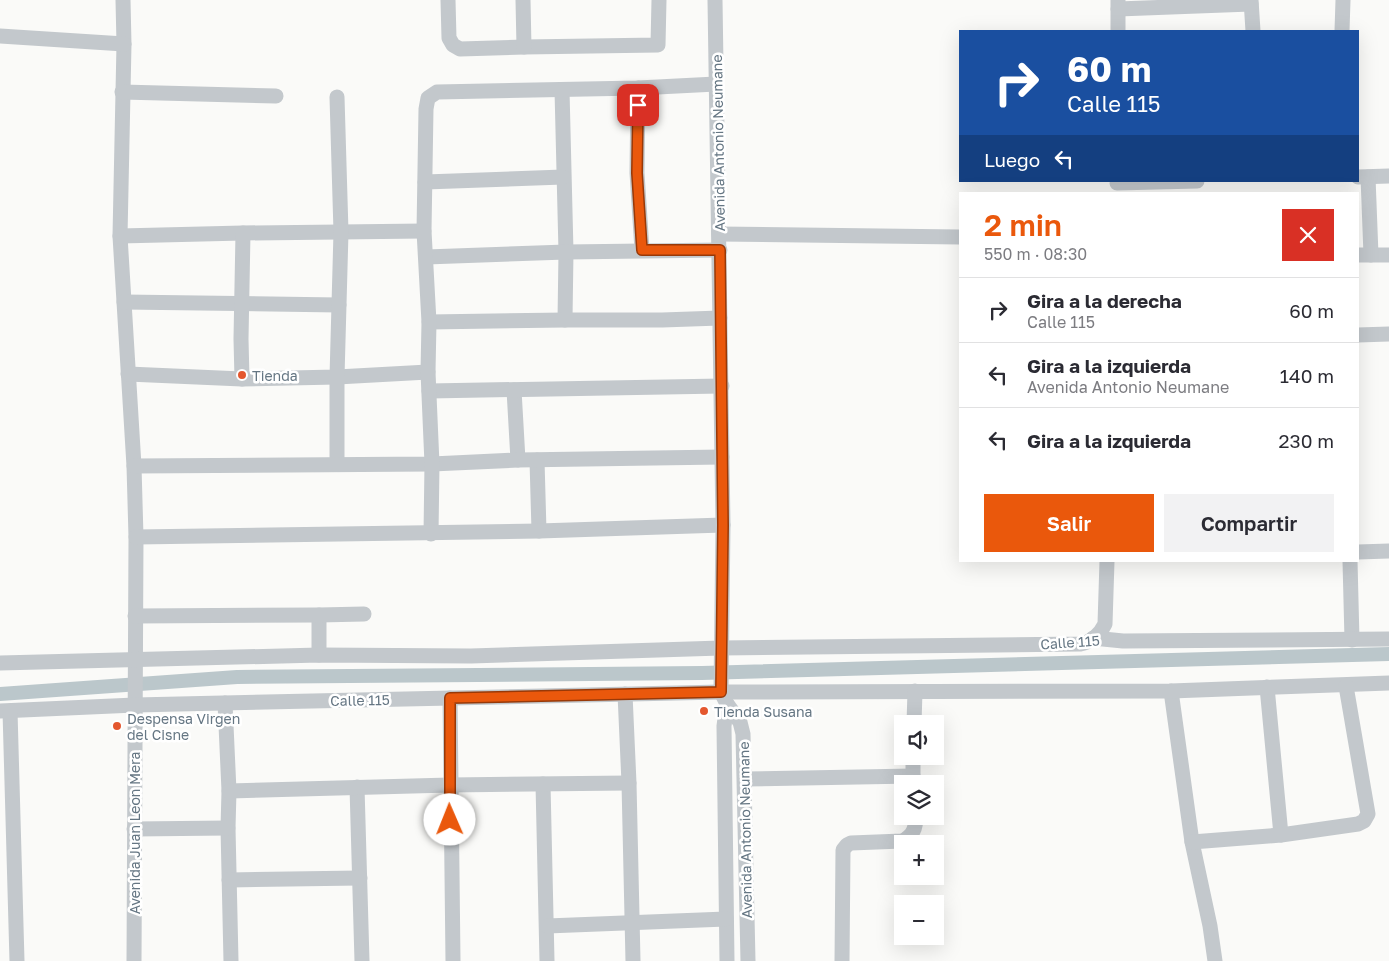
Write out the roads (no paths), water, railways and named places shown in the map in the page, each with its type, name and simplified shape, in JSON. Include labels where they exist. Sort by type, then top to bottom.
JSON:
[{"type":"street","name":"Avenida Juan Leon Mera","points":[[123,0],[124,44],[120,236],[134,466],[136,537],[134,961]]},
{"type":"street","points":[[448,0],[449,38],[453,45],[460,50],[658,45],[659,0]]},
{"type":"street","points":[[522,0],[524,47]]},
{"type":"street","name":"Avenida Antonio Neumane","points":[[715,0],[722,386],[723,525],[721,651],[724,726],[727,961]]},
{"type":"street","points":[[1342,30],[1343,0]]},
{"type":"street","points":[[1118,30],[1118,4],[1251,2],[1253,30]]},
{"type":"street","points":[[0,36],[124,44]]},
{"type":"street","points":[[431,534],[432,464],[428,372],[429,322],[424,231],[426,109],[428,98],[437,92],[638,88],[716,84]]},
{"type":"street","points":[[638,88],[637,173],[642,250]]},
{"type":"street","points":[[562,90],[566,252],[565,320]]},
{"type":"street","points":[[122,92],[276,96]]},
{"type":"street","points":[[337,97],[341,232],[337,464]]},
{"type":"street","points":[[1389,176],[1363,177],[1364,255],[1389,255]]},
{"type":"street","points":[[425,182],[563,177]]},
{"type":"street","points":[[1117,186],[1181,182]]},
{"type":"street","points":[[120,236],[424,231]]},
{"type":"street","points":[[242,379],[241,303],[243,233]]},
{"type":"street","points":[[719,234],[959,237]]},
{"type":"street","points":[[426,257],[642,250],[720,250]]},
{"type":"street","points":[[124,302],[339,305]]},
{"type":"street","points":[[429,322],[720,318]]},
{"type":"street","points":[[1359,336],[1389,334]]},
{"type":"street","points":[[128,374],[242,379],[337,377],[428,372]]},
{"type":"street","points":[[429,391],[722,386]]},
{"type":"street","points":[[514,390],[518,460]]},
{"type":"street","points":[[134,466],[432,464],[518,460],[722,457]]},
{"type":"street","points":[[537,460],[539,531]]},
{"type":"street","points":[[136,537],[431,534],[723,525]]},
{"type":"street","points":[[1359,552],[1389,551]]},
{"type":"street","points":[[1094,638],[1100,633],[1105,624],[1107,562]]},
{"type":"street","points":[[1350,562],[1352,640]]},
{"type":"street","points":[[135,616],[364,614]]},
{"type":"street","points":[[319,615],[319,655]]},
{"type":"street","name":"Calle 115","points":[[0,663],[136,663],[319,655],[471,656],[1080,644],[1087,643],[1094,638],[1123,641],[1389,639]]},
{"type":"street","name":"Calle 115","points":[[5,711],[136,699],[225,703],[625,694],[1171,691],[1389,683]]},
{"type":"street","points":[[1192,842],[1281,836],[1358,824],[1364,820],[1368,814],[1346,686]]},
{"type":"street","points":[[1267,687],[1281,836]]},
{"type":"street","points":[[914,715],[915,691]]},
{"type":"street","points":[[1171,691],[1192,842],[1210,926],[1215,961]]},
{"type":"street","points":[[625,694],[633,961]]},
{"type":"street","name":"Avenida Antonio Neumane","points":[[723,694],[740,722],[743,734],[748,961]]},
{"type":"street","points":[[450,698],[452,961]]},
{"type":"street","points":[[225,703],[230,961]]},
{"type":"street","points":[[5,711],[17,961]]},
{"type":"street","points":[[745,779],[894,780]]},
{"type":"street","points":[[228,791],[629,783]]},
{"type":"street","points":[[543,784],[547,961]]},
{"type":"street","points":[[358,788],[362,961]]},
{"type":"street","points":[[842,961],[843,850],[851,843],[902,841],[914,831],[916,825]]},
{"type":"street","points":[[134,829],[228,828]]},
{"type":"street","points":[[228,880],[360,878]]},
{"type":"street","points":[[546,926],[726,919]]},
{"type":"waterway","points":[[0,694],[237,677],[702,673],[1389,654]]},
{"type":"place","name":"Tienda","points":[[242,375]]},
{"type":"place","name":"Tienda Susana","points":[[704,711]]},
{"type":"place","name":"Despensa Virgen del Cisne","points":[[117,726]]}]
